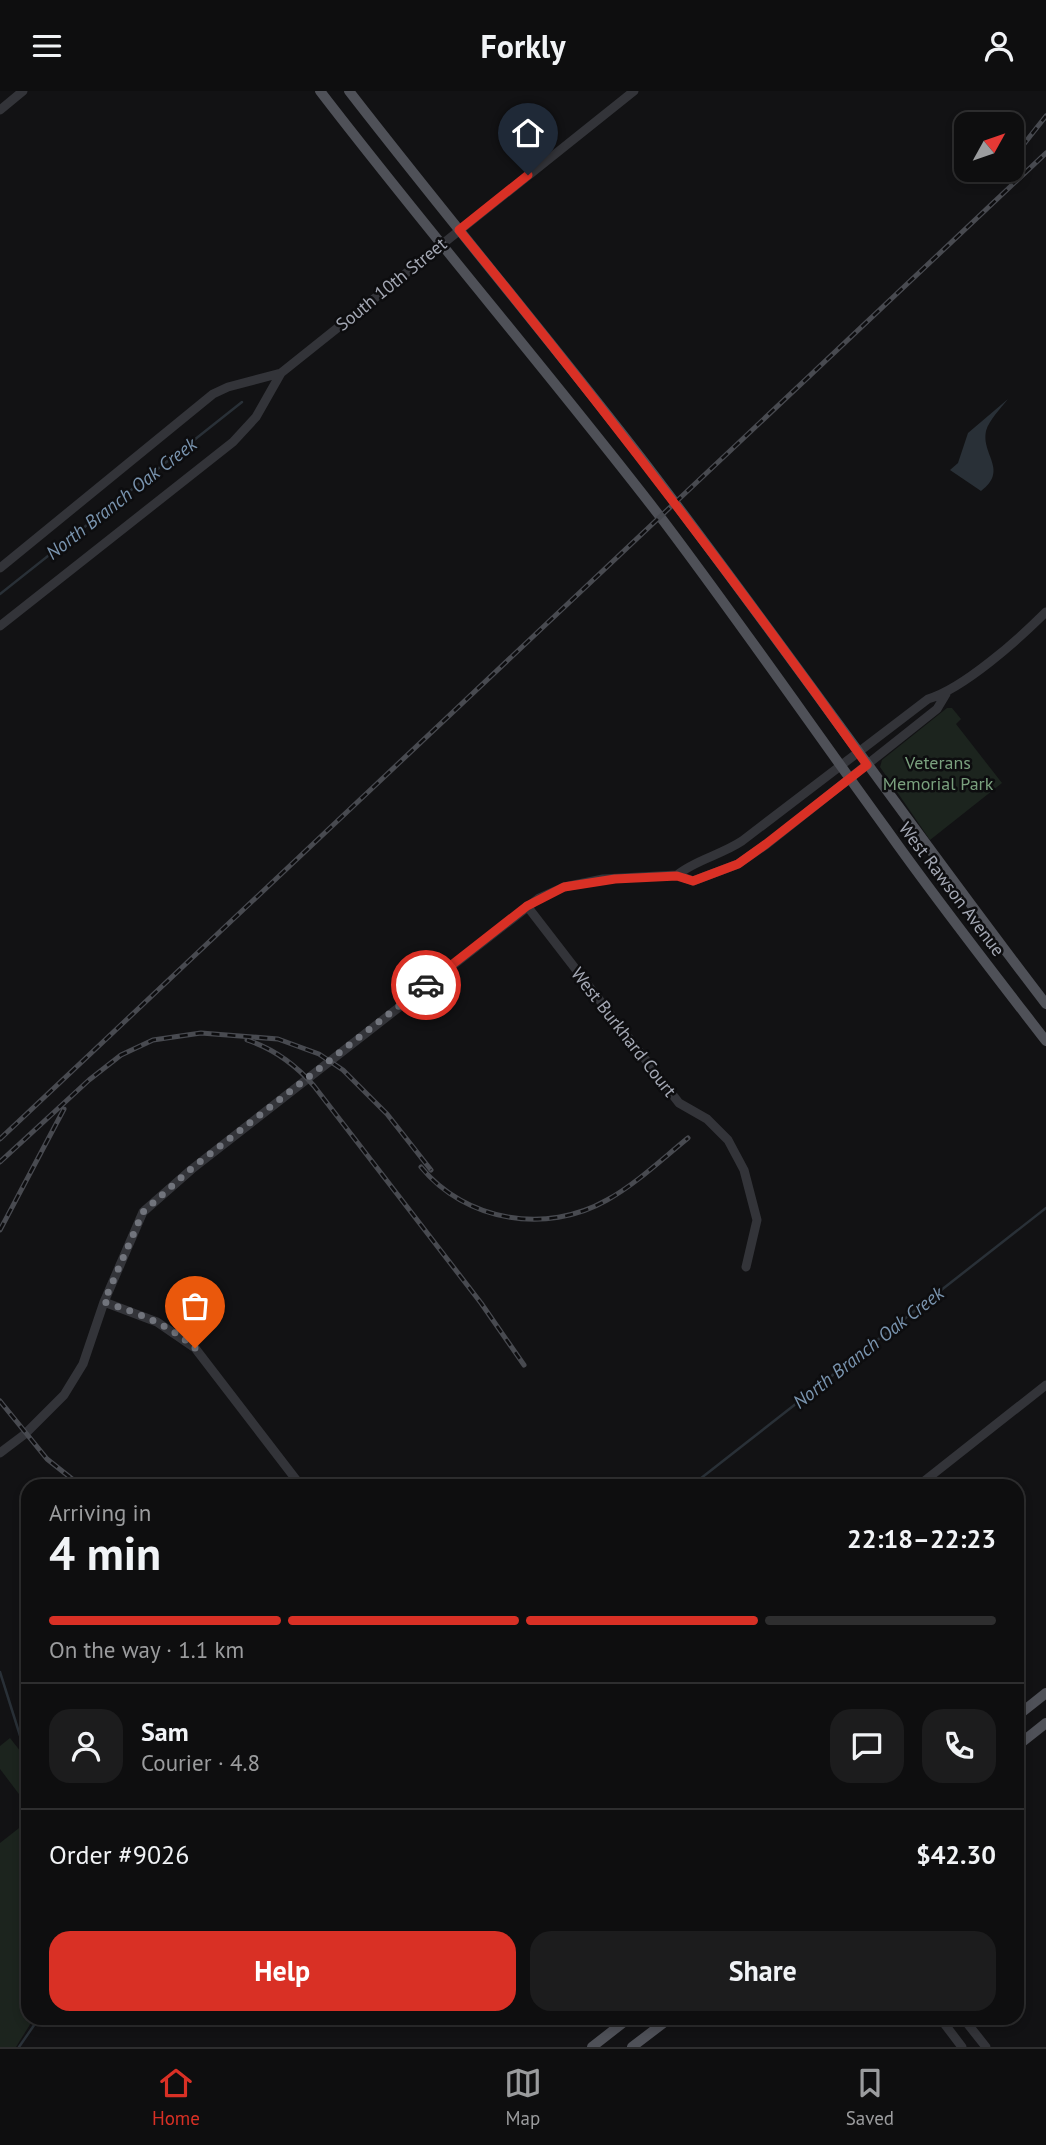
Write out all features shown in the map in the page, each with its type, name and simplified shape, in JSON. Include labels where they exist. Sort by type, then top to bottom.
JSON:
[{"type":"main road","name":"West Rawson Avenue","points":[[320,91],[664,522],[926,885],[1046,1041]]},
{"type":"main road","name":"West Rawson Avenue","points":[[353,96],[605,411],[786,650],[944,870],[1046,1004]]},
{"type":"main road","points":[[338,114],[353,96]]},
{"type":"main road","points":[[1024,1710],[1046,1693]]},
{"type":"main road","points":[[1024,1740],[1046,1723]]},
{"type":"main road","points":[[592,2047],[620,2025]]},
{"type":"main road","points":[[632,2047],[661,2025]]},
{"type":"street","points":[[0,110],[23,91]]},
{"type":"street","name":"South 10th Street","points":[[0,627],[233,442],[256,417],[281,373],[634,91]]},
{"type":"street","name":"South 10th Street","points":[[0,568],[213,394],[228,387],[281,373]]},
{"type":"street","points":[[0,1453],[25,1434],[64,1395],[83,1364],[104,1302],[143,1212],[192,1168],[527,906],[551,892],[584,882],[677,876],[693,881],[738,864],[937,709],[946,694],[1019,638],[1046,613]]},
{"type":"street","points":[[677,876],[688,866],[717,856],[742,841],[928,699],[946,694]]},
{"type":"street","name":"West Burkhard Court","points":[[527,906],[679,1103],[707,1119],[728,1139],[744,1170],[758,1220],[746,1267]]},
{"type":"street","points":[[104,1302],[156,1321],[195,1348],[296,1479]]},
{"type":"street","points":[[927,1479],[1046,1385]]},
{"type":"street","points":[[945,2025],[962,2047]]},
{"type":"street","points":[[969,2025],[986,2047]]},
{"type":"green space","name":"Veterans Memorial Park","points":[[947,708],[952,708],[961,719],[956,724],[1002,783],[930,840],[880,767],[882,760]]},
{"type":"green space","points":[[10,1738],[21,1752],[21,1797],[0,1769],[0,1746]]},
{"type":"green space","points":[[21,1826],[21,2025],[30,2025],[16,2047],[0,2047],[0,1843]]},
{"type":"shaded area","points":[[1008,399],[992,418],[986,431],[985,440],[994,469],[989,483],[981,491],[950,470],[958,463],[968,433]]},
{"type":"waterway","name":"North Branch Oak Creek","points":[[0,594],[242,402]]},
{"type":"waterway","name":"North Branch Oak Creek","points":[[700,1479],[1046,1208]]},
{"type":"waterway","name":"North Branch Oak Creek","points":[[0,1672],[21,1739]]},
{"type":"waterway","name":"North Branch Oak Creek","points":[[19,2047],[34,2025]]},
{"type":"railway","points":[[1024,144],[1046,116]]},
{"type":"railway","points":[[0,1139],[1046,153]]},
{"type":"railway","points":[[0,1162],[89,1080],[121,1055],[153,1040],[201,1033],[278,1039],[319,1054],[343,1070],[387,1114],[431,1170]]},
{"type":"railway","points":[[247,1040],[284,1058],[314,1086],[481,1303],[524,1365]]},
{"type":"railway","points":[[0,1230],[64,1109]]},
{"type":"railway","points":[[421,1167],[439,1185],[460,1200],[483,1210],[508,1217],[558,1217],[583,1211],[618,1194],[688,1138]]},
{"type":"railway","points":[[0,1401],[47,1459],[72,1479]]},
{"type":"way so far","points":[[195,1348],[156,1321],[104,1302],[143,1212],[192,1168],[426,985]]},
{"type":"route","points":[[426,985],[527,906],[551,892],[578,883],[615,879],[677,876],[693,881],[738,864],[867,765],[779,640],[625,437],[459,230],[528,175]]}]
